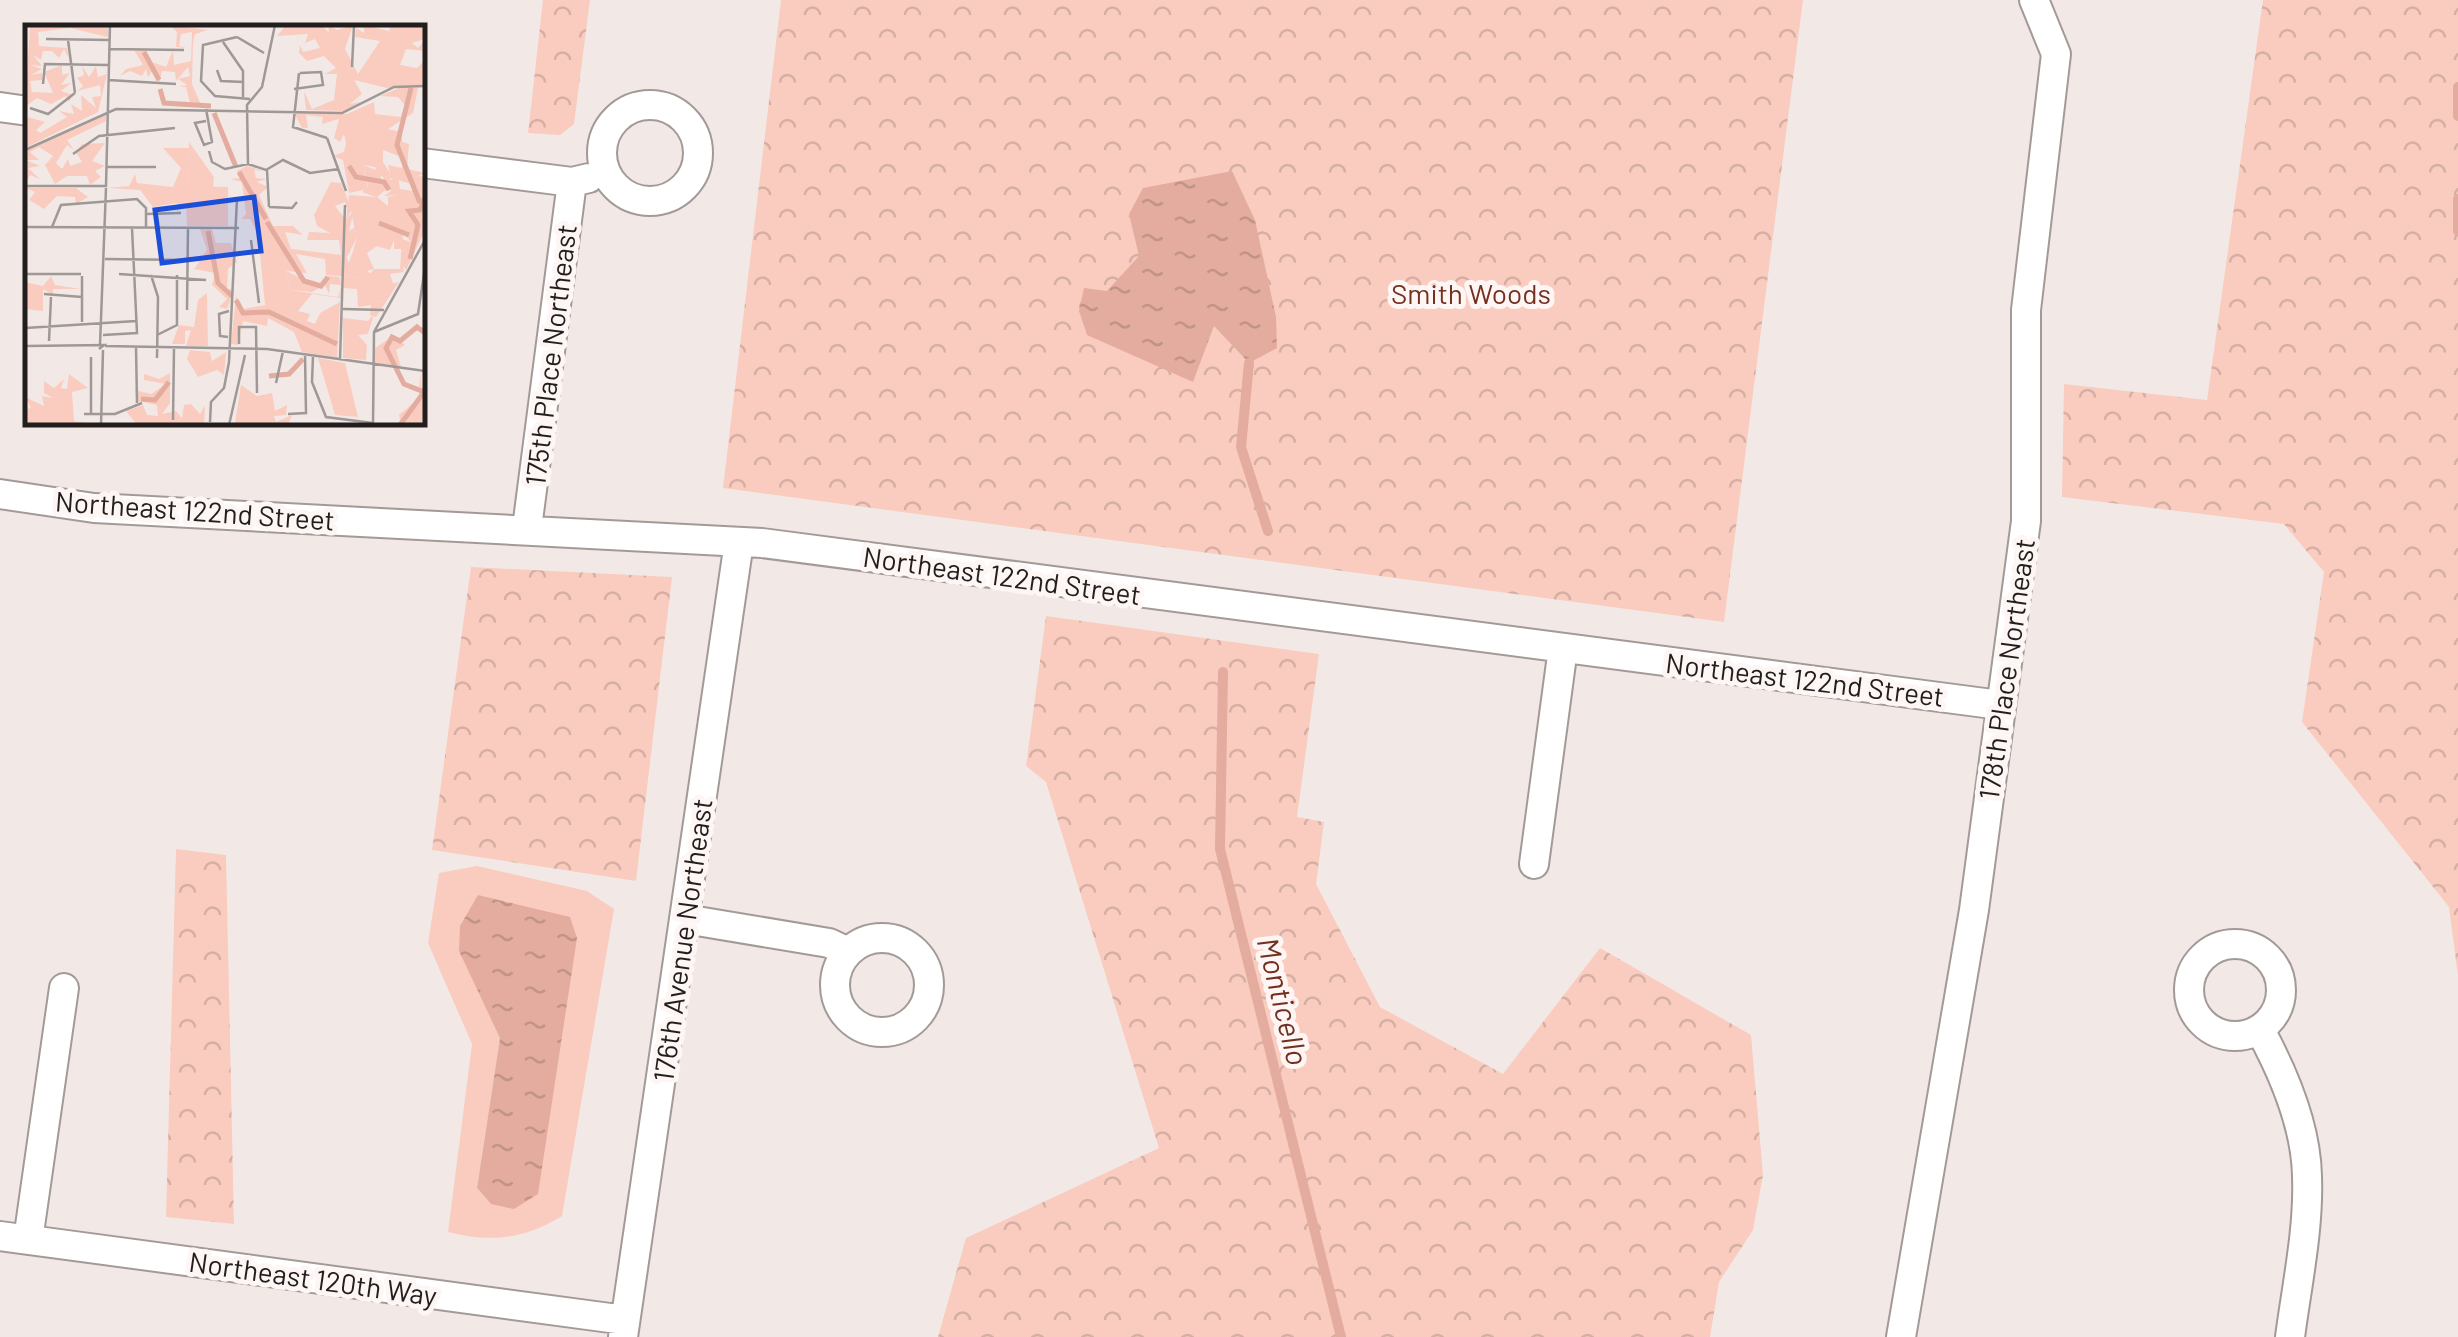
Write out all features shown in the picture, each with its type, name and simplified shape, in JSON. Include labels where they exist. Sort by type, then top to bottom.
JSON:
[{"type":"street","name":"178th Place Northeast","points":[[1901,1337],[1974,910],[2026,521],[2026,310],[2056,54],[2034,0]]},
{"type":"street","points":[[0,108],[25,111]]},
{"type":"street","points":[[425,163],[572,182],[607,174]]},
{"type":"street","name":"175th Place Northeast","points":[[527,528],[572,182]]},
{"type":"street","name":"Northeast 122nd Street","points":[[0,494],[94,508],[738,542],[2000,705]]},
{"type":"street","name":"176th Avenue Northeast","points":[[624,1328],[738,542]]},
{"type":"street","points":[[1534,864],[1563,648]]},
{"type":"street","points":[[685,919],[830,943],[848,952]]},
{"type":"street","points":[[14,1238],[64,988]]},
{"type":"street","points":[[2260,1030],[2279,1065],[2300,1127],[2308,1174],[2290,1337]]},
{"type":"street","name":"Northeast 120th Way","points":[[14,1238],[624,1328]]},
{"type":"green space","points":[[543,0],[590,0],[574,124],[560,135],[528,133]]},
{"type":"green space","name":"Smith Woods","points":[[781,0],[1803,0],[1724,622],[723,488]]},
{"type":"green space","points":[[2263,0],[2458,0],[2458,976],[2449,907],[2302,722],[2324,572],[2284,524],[2062,497],[2064,384],[2207,400]]},
{"type":"green space","points":[[471,567],[672,577],[636,881],[432,850]]},
{"type":"green space","points":[[1046,616],[1319,654],[1297,817],[1324,822],[1316,884],[1380,1007],[1503,1074],[1600,948],[1751,1035],[1763,1175],[1753,1230],[1719,1282],[1710,1337],[938,1337],[966,1238],[1159,1148],[1046,782],[1026,766]]},
{"type":"green space","points":[[176,849],[226,855],[234,1224],[166,1217]]},
{"type":"green space","points":[[477,866],[587,891],[614,909],[562,1216],[534,1230],[507,1237],[448,1232],[472,1044],[428,943],[439,873]],"holes":[[[500,1038],[491,1204],[477,1188]]]},
{"type":"water","points":[[1232,171],[1255,220],[1276,317],[1277,348],[1249,363],[1214,326],[1193,382],[1087,335],[1079,311],[1084,288],[1107,291],[1139,256],[1129,214],[1143,188]]},
{"type":"water","points":[[478,895],[570,917],[577,938],[538,1194],[514,1209],[491,1204],[477,1188],[500,1038],[459,951],[460,926]]},
{"type":"waterway","points":[[2458,87],[2458,116]]},
{"type":"waterway","points":[[2458,199],[2458,231]]},
{"type":"waterway","name":"Monticello","points":[[1249,363],[1241,447],[1268,531]]},
{"type":"waterway","name":"Monticello","points":[[1223,672],[1220,849],[1341,1337]]}]
